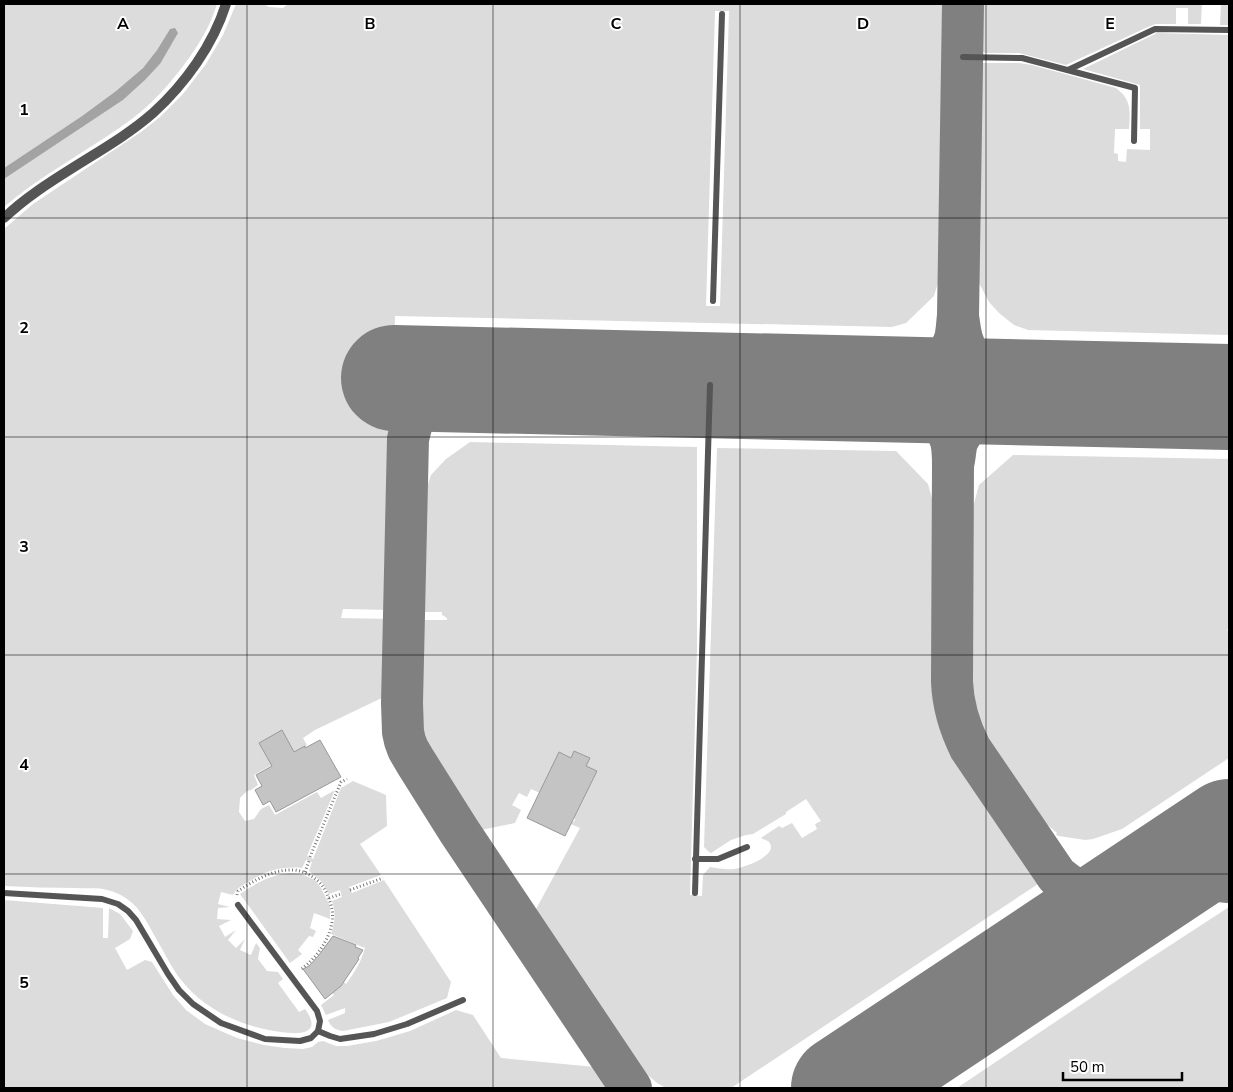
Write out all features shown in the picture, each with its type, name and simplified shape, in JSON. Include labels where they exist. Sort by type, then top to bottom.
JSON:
[{"type":"street","points":[[4,218],[42,188],[153,113],[176,89],[194,66],[220,22],[226,4]]},
{"type":"lane","points":[[713,301],[722,14]]},
{"type":"lane","points":[[1068,70],[1155,29],[1229,30]]},
{"type":"lane","points":[[962,57],[1022,58],[1135,88],[1134,141]]},
{"type":"lane","points":[[695,893],[710,386]]},
{"type":"lane","points":[[695,859],[718,859],[747,846]]},
{"type":"lane","points":[[4,893],[102,899],[118,904],[136,920],[168,974],[179,990],[193,1004],[220,1022],[265,1039],[300,1041],[312,1038],[318,1031],[320,1021],[317,1011],[238,906]]},
{"type":"lane","points":[[318,1031],[340,1039],[374,1034],[407,1024],[463,1000]]},
{"type":"path","points":[[304,872],[341,782],[347,779]]},
{"type":"path","points":[[238,906],[238,892],[272,873],[292,870],[304,872],[321,884],[332,905],[332,921],[324,943],[314,958],[291,976]]},
{"type":"path","points":[[350,890],[383,878]]},
{"type":"path","points":[[329,898],[341,894]]},
{"type":"shaded area","points":[[4,4],[217,4],[202,39],[174,78],[150,103],[120,127],[37,182],[4,207],[4,179],[123,100],[160,64],[170,29],[143,68],[116,91],[4,168]]},
{"type":"shaded area","points":[[236,4],[264,4],[269,7],[283,8],[288,4],[948,4],[945,259],[934,296],[906,323],[892,327],[395,316],[390,610],[343,609],[341,618],[390,619],[388,695],[315,730],[303,738],[307,745],[254,775],[258,785],[247,791],[240,798],[239,812],[245,821],[254,819],[261,809],[269,805],[275,815],[317,792],[321,798],[335,790],[307,856],[313,859],[341,788],[353,781],[386,795],[387,826],[360,844],[381,875],[349,887],[352,893],[384,880],[451,982],[447,998],[389,1022],[343,1031],[334,1028],[328,1020],[345,1013],[345,1008],[326,1015],[321,1005],[334,995],[328,986],[338,977],[346,984],[362,958],[365,948],[331,934],[334,918],[332,901],[342,897],[340,890],[329,894],[321,881],[309,871],[312,862],[306,860],[302,868],[287,868],[267,872],[241,886],[233,895],[221,892],[218,904],[230,907],[218,908],[217,919],[231,920],[219,926],[225,937],[236,930],[228,940],[236,948],[245,939],[240,950],[251,955],[256,943],[260,948],[258,959],[267,971],[278,972],[283,979],[278,983],[299,1012],[305,1009],[310,1017],[312,1024],[310,1028],[302,1033],[267,1030],[239,1022],[202,1001],[178,976],[141,913],[132,903],[112,891],[4,886],[4,229],[33,204],[141,132],[160,117],[183,94],[206,64],[223,35]],"holes":[[[715,11],[729,11],[720,306],[706,306]]]},
{"type":"shaded area","points":[[979,4],[1202,4],[1201,24],[1188,24],[1188,8],[1176,8],[1176,24],[1156,24],[1150,26],[1066,65],[1019,53],[985,53],[977,48]]},
{"type":"shaded area","points":[[1221,4],[1229,4],[1229,25],[1220,25]]},
{"type":"shaded area","points":[[175,28],[178,33],[160,64],[123,100],[4,179],[4,168],[82,116],[143,68],[170,29]]},
{"type":"shaded area","points":[[1157,33],[1229,35],[1229,335],[1028,330],[1014,325],[989,302],[979,283],[975,252],[976,68],[983,63],[1019,63],[1116,88],[1125,97],[1129,106],[1130,117],[1129,129],[1115,129],[1114,153],[1118,154],[1118,161],[1126,162],[1127,149],[1150,150],[1150,129],[1140,129],[1140,85],[1083,69]]},
{"type":"shaded area","points":[[470,442],[697,447],[697,649],[690,895],[702,896],[703,875],[710,867],[734,869],[745,866],[766,856],[771,846],[768,841],[761,838],[779,826],[782,828],[792,823],[802,838],[817,829],[815,824],[821,821],[806,799],[753,834],[731,840],[711,853],[704,847],[717,448],[896,451],[928,484],[938,520],[938,694],[940,713],[945,730],[958,755],[1041,882],[731,1088],[666,1088],[657,1083],[642,1070],[535,911],[580,828],[571,824],[572,821],[574,822],[574,818],[597,771],[586,766],[590,758],[574,751],[571,758],[540,793],[531,789],[527,797],[519,793],[512,805],[521,810],[515,823],[481,830],[425,745],[417,721],[420,620],[447,620],[442,615],[442,612],[420,612],[422,502],[431,475],[446,459]]},
{"type":"shaded area","points":[[1013,455],[1229,459],[1229,628],[1227,630],[1229,633],[1229,758],[1122,829],[1093,839],[1085,840],[1056,835],[1057,833],[1029,809],[986,745],[971,714],[967,683],[969,522],[979,485]]},
{"type":"shaded area","points":[[290,873],[301,874],[315,880],[330,906],[330,919],[314,913],[310,928],[316,931],[313,937],[309,936],[298,950],[302,954],[290,963],[240,894],[264,880]]},
{"type":"shaded area","points":[[4,900],[103,908],[103,938],[108,938],[109,908],[120,914],[133,931],[130,939],[115,948],[127,970],[145,960],[152,962],[173,995],[186,1010],[205,1024],[237,1038],[285,1048],[303,1049],[323,1041],[336,1046],[347,1046],[376,1041],[410,1031],[456,1010],[473,1015],[501,1058],[595,1067],[609,1088],[4,1088]]},
{"type":"shaded area","points":[[1229,907],[1229,1088],[957,1088],[1143,963]]},
{"type":"building","points":[[282,730],[294,752],[320,740],[341,777],[276,812],[270,801],[263,805],[255,790],[262,786],[256,775],[272,766],[259,743]]},
{"type":"building","points":[[574,751],[590,758],[586,766],[597,771],[565,836],[527,818],[559,752],[571,758]]},
{"type":"building","points":[[333,936],[356,945],[355,947],[363,950],[341,986],[325,999],[303,969],[309,966],[319,955]]},
{"type":"taxiway","points":[[881,389],[909,382],[930,371],[945,357],[953,345],[956,336],[958,316],[963,4]]},
{"type":"taxiway","points":[[958,316],[961,336],[966,351],[979,369],[997,381],[1030,392]]},
{"type":"taxiway","points":[[467,380],[449,382],[427,393],[416,411],[408,439],[402,703],[405,741],[415,761],[459,831],[631,1088]]},
{"type":"taxiway","points":[[881,389],[912,398],[939,419],[951,441],[953,465]]},
{"type":"taxiway","points":[[1030,392],[1012,395],[983,409],[966,427],[956,445],[953,465],[952,682],[955,708],[963,732],[970,748],[1057,876],[1074,889],[1107,897],[1126,894],[1180,877],[1229,882]]},
{"type":"runway","points":[[394,378],[1229,397]]},
{"type":"runway","points":[[844,1088],[1229,832]]}]
